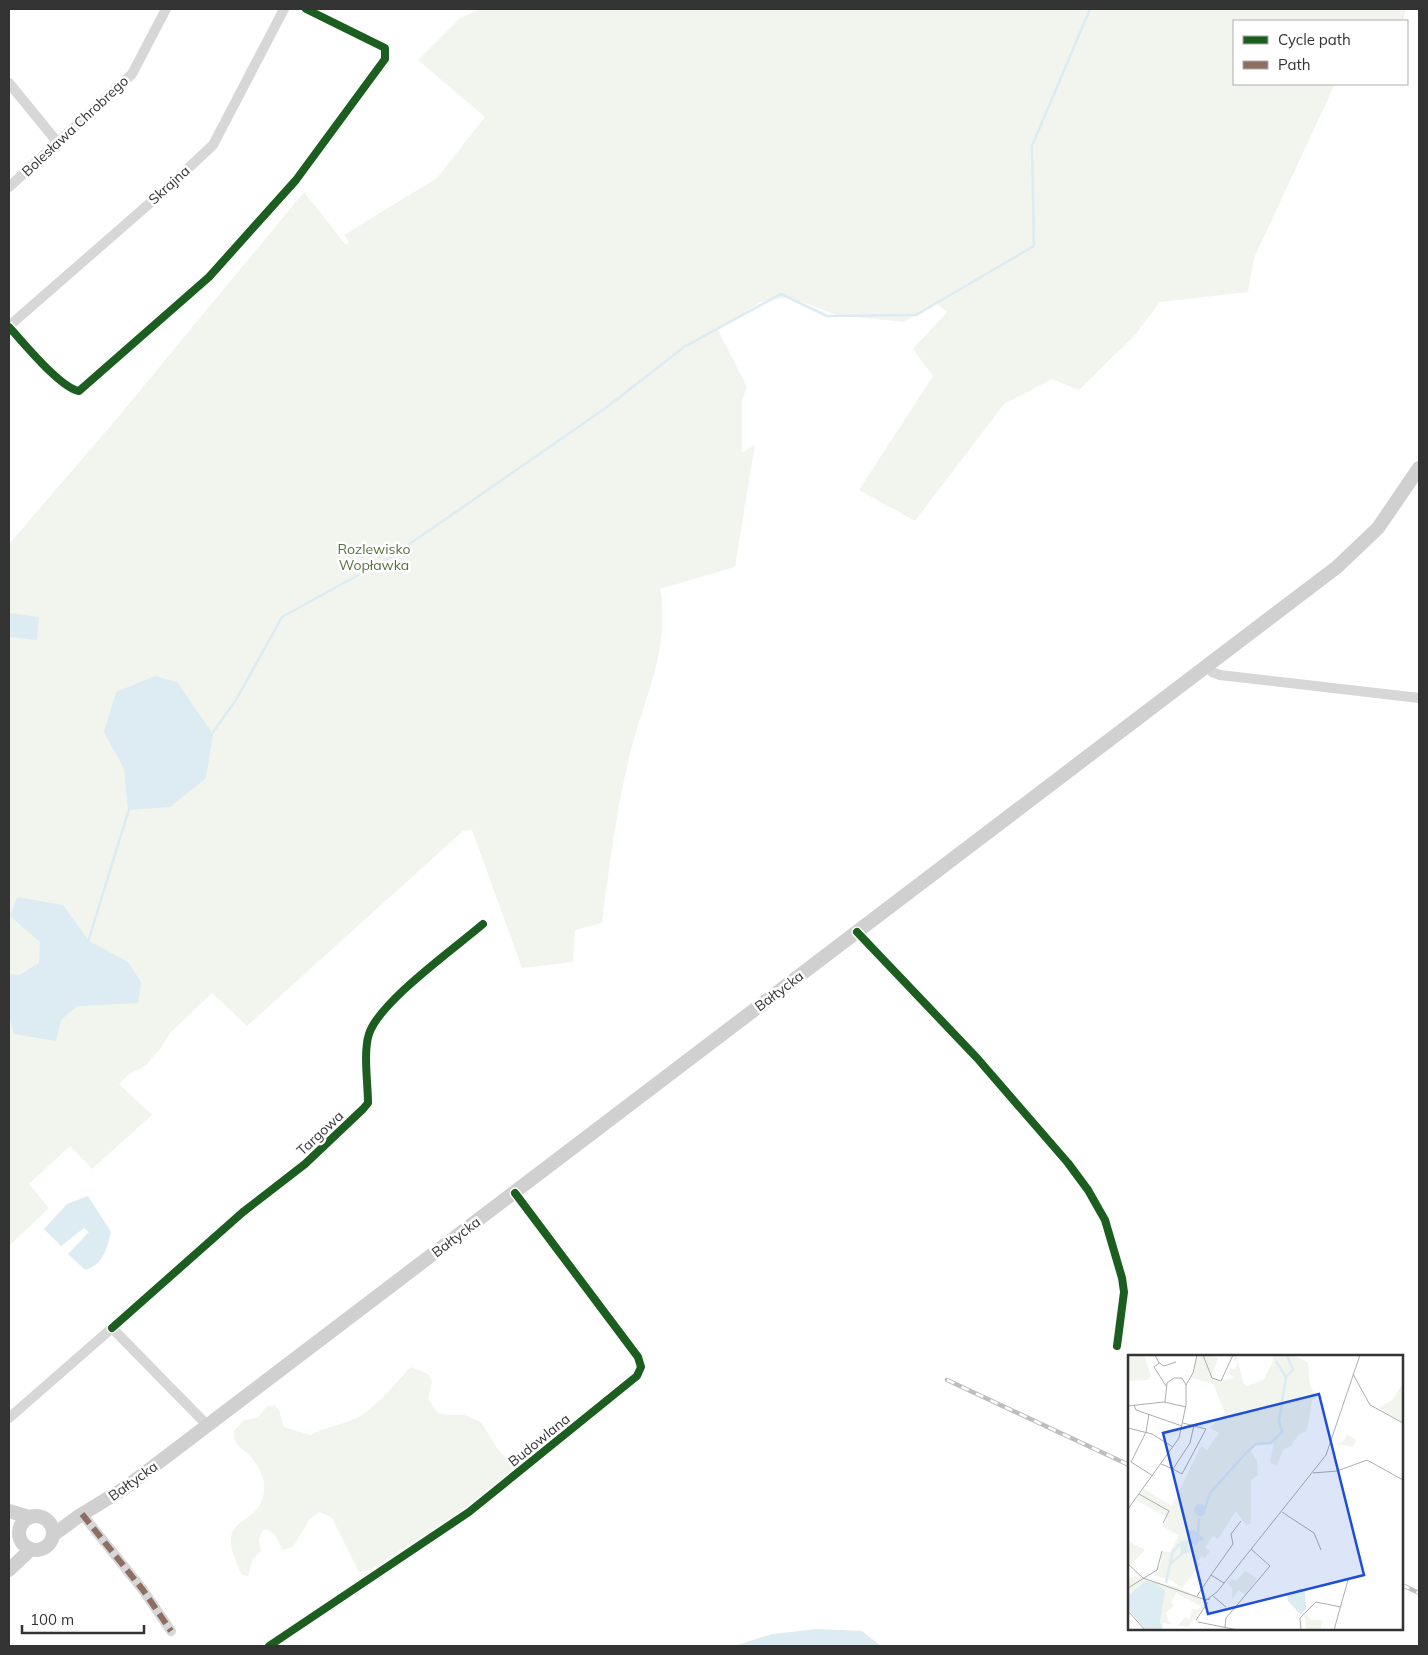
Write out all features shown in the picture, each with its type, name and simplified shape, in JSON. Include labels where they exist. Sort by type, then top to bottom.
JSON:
[{"type":"main road","name":"Bałtycka","points":[[53,1535],[125,1488],[1350,557],[1378,528],[1419,468]]},
{"type":"main road","points":[[9,1511],[29,1517],[39,1516],[48,1521],[53,1535],[45,1548],[26,1547],[9,1564]]},
{"type":"main road","name":"Bałtycka","points":[[48,1521],[81,1515]]},
{"type":"main road","points":[[26,1547],[14,1525],[29,1517]]},
{"type":"main road","points":[[9,1570],[26,1547]]},
{"type":"street","name":"Bolesława Chrobrego","points":[[9,187],[132,74],[166,9]]},
{"type":"street","name":"Skrajna","points":[[9,326],[165,190],[213,145],[284,9]]},
{"type":"street","points":[[9,326],[61,380],[72,390],[79,391],[210,276],[296,180],[385,59],[385,48],[306,9]]},
{"type":"street","points":[[9,83],[58,143]]},
{"type":"street","points":[[1208,666],[1212,672],[1220,675],[1419,698]]},
{"type":"street","name":"Targowa","points":[[9,1418],[243,1212],[305,1164],[363,1109],[368,1103],[368,1036],[375,1020],[389,1004],[483,924]]},
{"type":"street","points":[[857,932],[977,1058],[1068,1163],[1088,1190],[1105,1220],[1122,1278],[1124,1292],[1117,1346]]},
{"type":"street","name":"Budowlana","points":[[268,1646],[469,1512],[636,1376],[641,1367],[638,1357],[515,1193]]},
{"type":"street","points":[[112,1328],[206,1426]]},
{"type":"street","points":[[81,1515],[143,1590],[171,1631]]},
{"type":"green space","name":"Rozlewisko Wopławka","points":[[481,9],[1406,9],[1403,20],[1233,20],[1233,85],[1335,85],[1254,258],[1248,292],[1160,302],[1135,335],[1079,390],[1052,379],[1004,404],[915,521],[859,490],[933,376],[913,349],[947,312],[936,303],[904,322],[837,315],[789,297],[761,302],[718,330],[747,387],[742,401],[742,453],[755,444],[735,567],[660,589],[662,627],[660,646],[624,778],[613,840],[602,923],[575,930],[573,962],[522,968],[472,830],[463,831],[247,1026],[212,993],[170,1033],[161,1048],[145,1066],[128,1075],[119,1084],[152,1115],[92,1169],[70,1146],[29,1184],[49,1208],[9,1246],[9,544],[114,422],[304,192],[346,245],[349,242],[344,235],[437,178],[485,117],[418,60],[460,18]]},
{"type":"green space","points":[[411,1367],[428,1374],[432,1382],[428,1399],[437,1412],[446,1415],[465,1415],[481,1422],[497,1448],[505,1457],[514,1461],[523,1458],[528,1463],[473,1505],[371,1569],[359,1572],[332,1518],[320,1512],[310,1519],[293,1547],[283,1550],[274,1534],[267,1529],[262,1531],[259,1540],[261,1551],[253,1559],[248,1576],[242,1575],[233,1554],[231,1540],[233,1531],[260,1504],[264,1486],[262,1475],[257,1465],[236,1443],[234,1431],[244,1420],[258,1418],[266,1407],[274,1405],[279,1410],[284,1427],[310,1435],[360,1416],[374,1406]]},
{"type":"shaded area","points":[[9,613],[39,617],[37,640],[9,637]]},
{"type":"shaded area","points":[[155,676],[177,682],[213,734],[206,778],[170,807],[128,810],[124,769],[104,732],[116,692]]},
{"type":"shaded area","points":[[17,897],[63,905],[89,941],[128,962],[141,982],[138,1003],[77,1006],[61,1020],[56,1041],[14,1034],[9,1016],[9,974],[19,975],[39,963],[40,942],[10,916]]},
{"type":"shaded area","points":[[88,1196],[111,1232],[103,1256],[91,1268],[85,1270],[68,1254],[89,1232],[84,1228],[61,1246],[44,1229],[67,1204]]},
{"type":"shaded area","points":[[817,1629],[862,1631],[881,1646],[734,1646],[772,1634]]},
{"type":"waterway","points":[[211,735],[236,700],[282,617],[391,557],[607,407],[684,347],[781,294],[827,316],[916,315],[1034,246],[1032,146],[1090,9]]},
{"type":"waterway","points":[[88,942],[129,809]]},
{"type":"railway","points":[[947,1380],[1128,1465]]},
{"type":"railway","points":[[1403,1585],[1419,1593]]},
{"type":"marked path","points":[[82,1514],[143,1590],[171,1631]]},
{"type":"cycle path","points":[[9,327],[52,373],[62,382],[79,391],[209,277],[296,180],[385,59],[385,48],[306,9]]},
{"type":"cycle path","points":[[112,1328],[243,1212],[305,1164],[363,1109],[368,1103],[367,1041],[376,1021],[402,991],[483,924]]},
{"type":"cycle path","points":[[857,932],[977,1058],[1068,1163],[1088,1190],[1105,1220],[1122,1278],[1124,1292],[1117,1346]]},
{"type":"cycle path","points":[[269,1646],[469,1512],[637,1376],[641,1367],[638,1357],[515,1193]]}]
